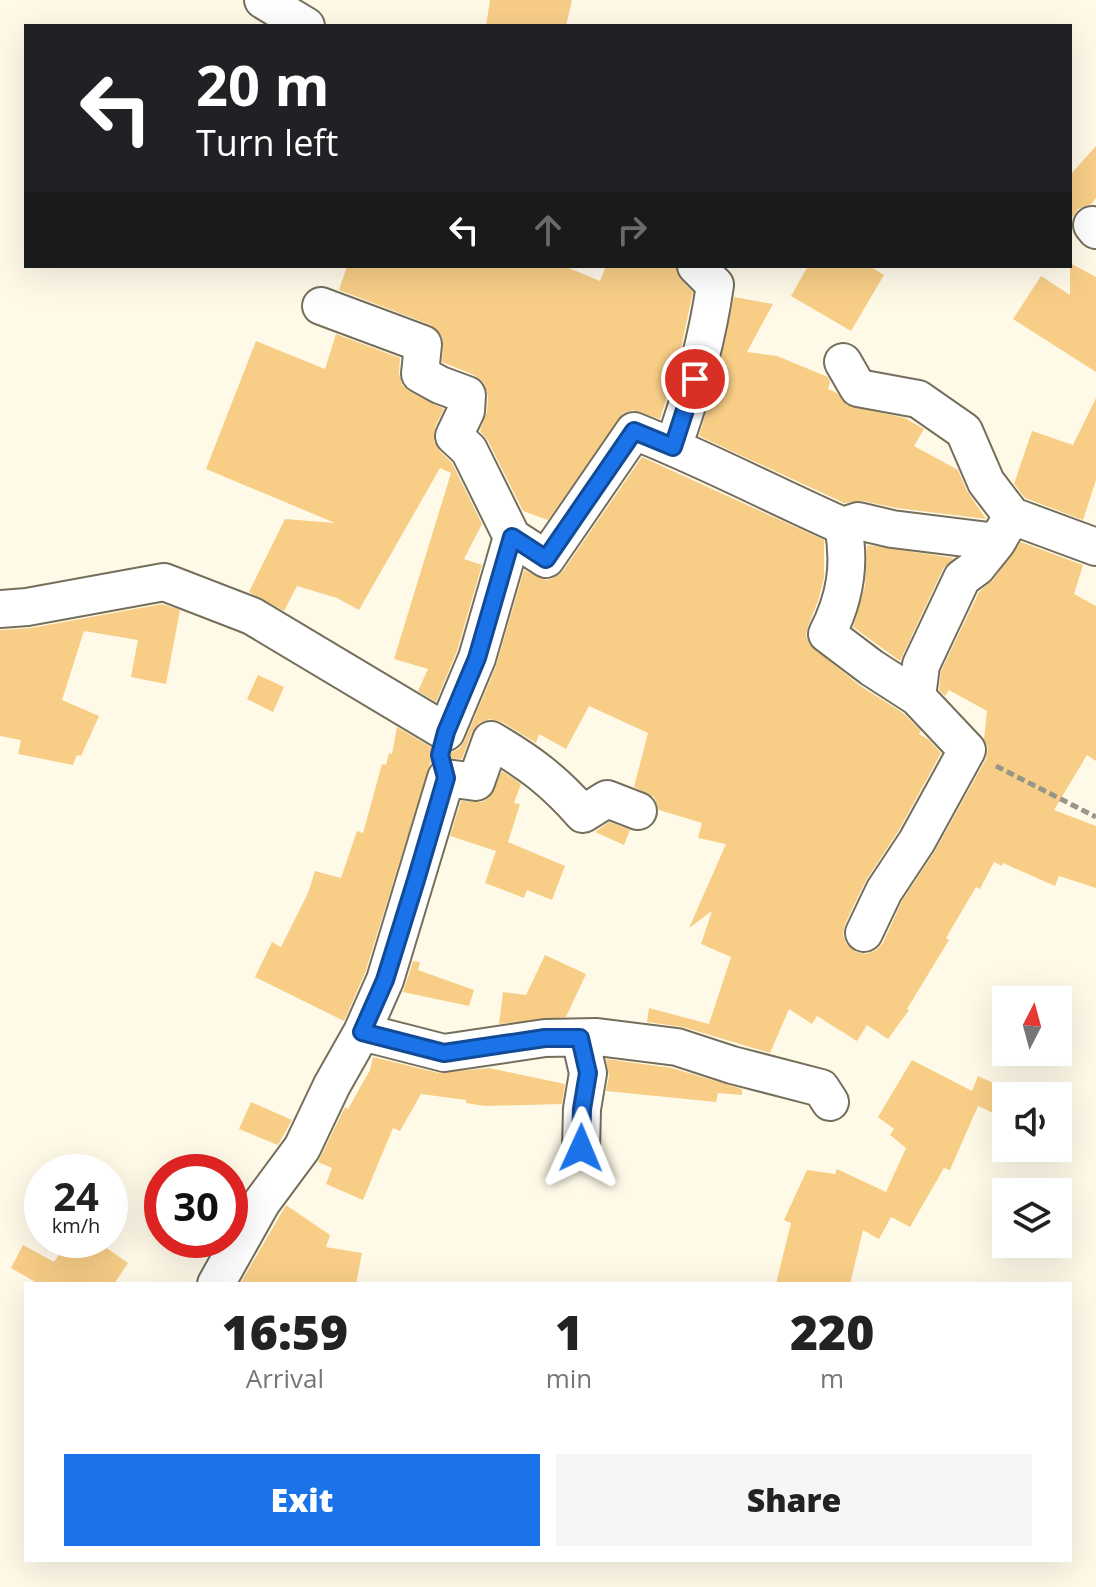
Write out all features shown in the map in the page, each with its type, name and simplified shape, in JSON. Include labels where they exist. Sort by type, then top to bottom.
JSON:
[{"type":"street","points":[[263,0],[303,24]]},
{"type":"street","points":[[673,447],[709,328],[715,285],[698,268]]},
{"type":"street","points":[[321,306],[423,344],[420,374],[467,395],[466,411],[454,436],[469,450],[512,537],[546,559],[634,431],[843,526],[858,521],[892,529],[1004,529],[1096,547]]},
{"type":"street","points":[[843,362],[858,388],[918,399],[964,431],[1004,529]]},
{"type":"street","points":[[843,526],[848,554],[841,606],[827,634],[917,697],[967,750],[917,841],[884,891],[864,933]]},
{"type":"street","points":[[917,697],[921,665],[962,578],[977,567],[1004,529]]},
{"type":"street","points":[[217,1282],[262,1202],[302,1148],[362,1032],[385,980],[446,778],[440,755],[446,732],[477,658],[512,537]]},
{"type":"street","points":[[0,609],[27,607],[164,582],[252,616],[446,732]]},
{"type":"street","points":[[446,778],[476,782],[491,740],[534,765],[583,814],[607,799],[638,811]]},
{"type":"street","points":[[362,1032],[444,1053],[545,1038],[597,1037],[677,1047],[821,1088],[830,1102]]},
{"type":"street","points":[[580,1038],[588,1073],[582,1109],[581,1148]]},
{"type":"path","points":[[967,750],[1096,817]]},
{"type":"building","points":[[490,0],[572,0],[566,24],[486,24]]},
{"type":"building","points":[[1096,146],[1096,198],[1091,204],[1078,209],[1072,218],[1072,173]]},
{"type":"building","points":[[1072,264],[1096,277],[1096,372],[1013,319],[1041,276],[1070,295]]},
{"type":"building","points":[[346,268],[569,268],[600,281],[605,268],[677,268],[681,280],[693,292],[678,362],[660,419],[633,410],[623,413],[548,520],[523,511],[480,431],[487,412],[488,396],[484,383],[474,375],[442,362],[443,338],[431,325],[339,290]]},
{"type":"building","points":[[807,268],[872,268],[884,275],[851,331],[791,296]]},
{"type":"building","points":[[734,297],[773,304],[747,352],[777,356],[828,377],[828,389],[837,393],[846,405],[905,418],[924,429],[914,446],[958,470],[967,491],[986,519],[863,501],[844,503],[699,436],[718,372]]},
{"type":"building","points":[[336,334],[400,358],[402,384],[410,392],[444,409],[435,427],[434,441],[452,463],[482,524],[464,559],[482,565],[457,651],[436,702],[418,691],[428,669],[394,659],[451,473],[440,468],[359,610],[337,598],[297,586],[284,611],[249,592],[285,519],[335,523],[206,469],[256,341],[325,369]]},
{"type":"building","points":[[1096,398],[1096,480],[1083,520],[1025,498],[1014,484],[1032,431],[1073,445]]},
{"type":"building","points":[[642,457],[824,540],[824,578],[808,626],[806,635],[809,644],[859,685],[903,713],[921,731],[919,734],[941,753],[899,830],[865,882],[845,924],[843,934],[846,944],[856,952],[866,954],[883,943],[902,901],[935,851],[986,759],[988,748],[984,739],[987,711],[949,690],[945,696],[939,690],[941,671],[979,592],[993,580],[1021,542],[1083,565],[1074,594],[1096,606],[1096,761],[1087,755],[1054,810],[1096,826],[1096,888],[1059,876],[1055,886],[994,862],[980,889],[976,887],[946,938],[949,940],[909,1010],[888,1039],[867,1025],[857,1041],[817,1016],[812,1024],[789,1009],[770,1053],[683,1027],[647,1022],[649,1008],[709,1024],[731,957],[701,944],[712,911],[689,928],[726,844],[698,838],[702,823],[659,810],[654,797],[634,787],[648,733],[589,706],[566,749],[539,734],[536,743],[502,722],[489,719],[479,723],[472,732],[462,759],[440,758],[430,764],[365,973],[344,1021],[255,977],[272,942],[281,947],[308,893],[315,871],[341,878],[357,831],[363,833],[382,764],[386,765],[389,753],[392,754],[397,727],[436,750],[448,753],[459,749],[496,666],[524,570],[546,580],[563,571]]},
{"type":"building","points":[[867,545],[954,558],[943,569],[900,661],[853,627],[865,586]]},
{"type":"building","points":[[162,604],[180,610],[166,684],[131,677],[138,640],[84,631],[62,700],[99,716],[81,756],[77,755],[73,765],[18,754],[21,740],[0,736],[0,630],[31,628]]},
{"type":"building","points":[[258,675],[284,687],[273,712],[247,699]]},
{"type":"building","points":[[502,771],[521,784],[514,803],[520,804],[508,842],[565,866],[552,900],[527,890],[524,898],[485,883],[496,851],[450,836],[461,801],[482,802],[490,797]]},
{"type":"building","points":[[609,822],[630,830],[624,845],[595,832]]},
{"type":"building","points":[[545,955],[586,974],[566,1017],[499,1024],[503,992],[526,995]]},
{"type":"building","points":[[413,961],[420,962],[418,970],[474,990],[469,1006],[403,992]]},
{"type":"building","points":[[373,1057],[439,1073],[489,1068],[565,1084],[562,1104],[485,1106],[421,1094],[400,1131],[393,1128],[363,1200],[326,1184],[332,1168],[318,1162],[345,1107],[348,1109],[370,1070]]},
{"type":"building","points":[[606,1059],[672,1068],[742,1089],[742,1095],[718,1093],[716,1102],[606,1091],[609,1076]]},
{"type":"building","points":[[912,1060],[972,1091],[978,1076],[992,1082],[992,1112],[978,1106],[950,1170],[944,1168],[910,1227],[891,1217],[879,1239],[863,1230],[850,1282],[776,1282],[791,1223],[784,1220],[807,1170],[835,1174],[837,1169],[886,1192],[906,1148],[890,1135],[894,1129],[878,1117]]},
{"type":"building","points":[[251,1102],[292,1120],[278,1145],[239,1129]]},
{"type":"building","points":[[286,1205],[330,1235],[326,1247],[362,1253],[356,1282],[241,1282]]},
{"type":"building","points":[[23,1245],[24,1258],[47,1258],[54,1262],[57,1258],[121,1258],[128,1263],[115,1282],[36,1282],[11,1268]]},
{"type":"route","points":[[581,1148],[582,1109],[588,1073],[580,1038],[545,1038],[444,1053],[362,1032],[385,980],[438,808],[446,778],[440,755],[446,732],[477,658],[512,537],[546,559],[634,431],[673,447],[695,379]]}]
